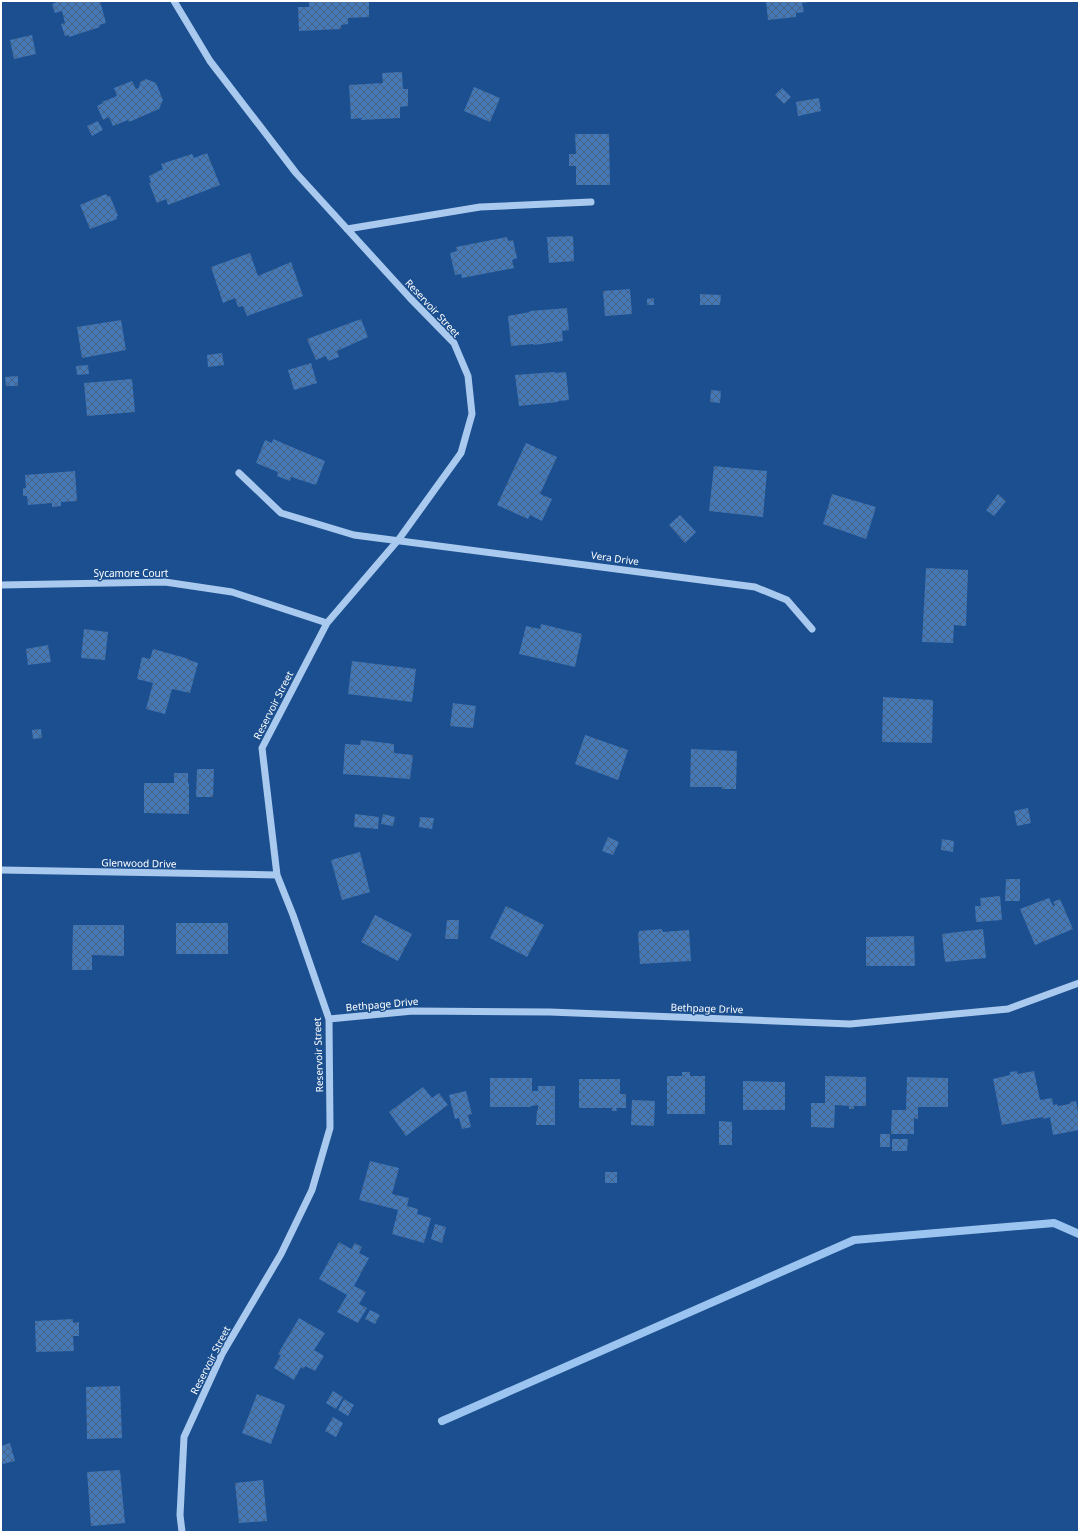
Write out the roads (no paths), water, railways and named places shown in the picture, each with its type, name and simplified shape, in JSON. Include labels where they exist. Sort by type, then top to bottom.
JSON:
[{"type":"street","name":"Reservoir Street","points":[[174,1],[215,67],[296,173],[410,298],[454,343],[468,376],[472,414],[461,453],[399,540],[327,623],[262,748],[278,875],[329,1019],[330,1128],[312,1190],[281,1254],[222,1354],[184,1437],[180,1515],[182,1532]]},
{"type":"street","points":[[347,229],[480,207],[591,202]]},
{"type":"street","name":"Vera Drive","points":[[239,473],[282,513],[354,534],[755,587],[788,600],[812,629]]},
{"type":"street","name":"Sycamore Court","points":[[1,585],[165,582],[232,592],[327,623]]},
{"type":"street","name":"Glenwood Drive","points":[[1,870],[278,875]]},
{"type":"street","name":"Bethpage Drive","points":[[329,1019],[413,1011],[542,1012],[850,1024],[1008,1009],[1079,983]]},
{"type":"waterway","points":[[442,1421],[854,1240],[1054,1223],[1079,1234]]}]
